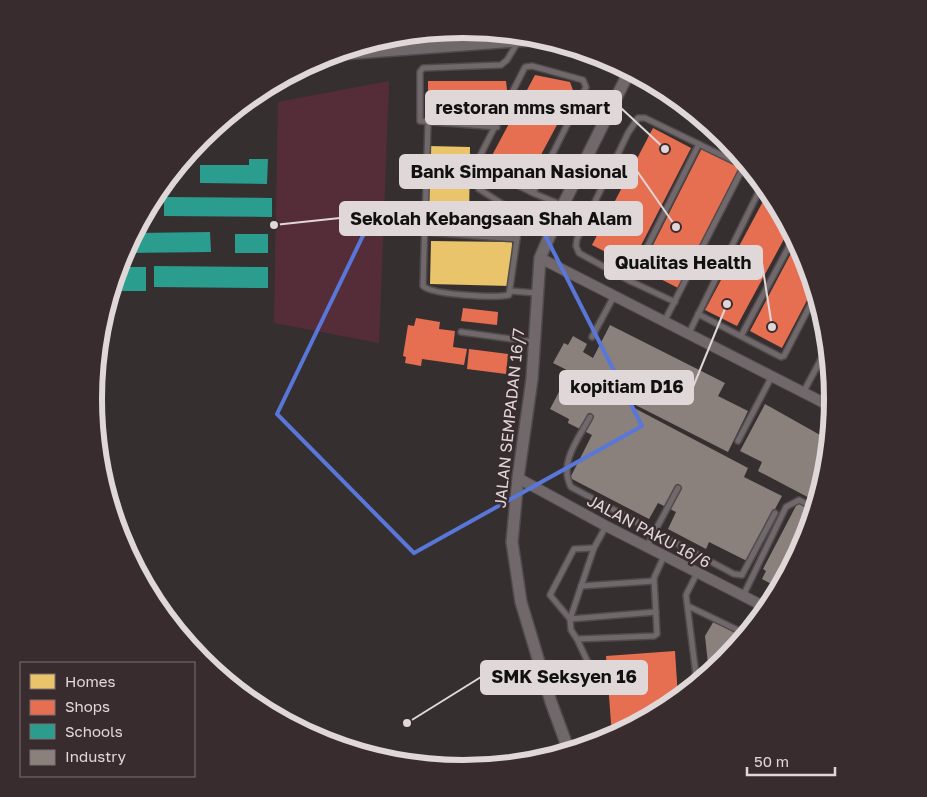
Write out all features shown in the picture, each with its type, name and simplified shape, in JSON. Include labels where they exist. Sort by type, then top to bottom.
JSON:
[{"type":"street","points":[[368,51],[504,40]]},
{"type":"street","name":"JALAN SEMPADAN 16/7","points":[[566,744],[550,702],[520,602],[512,542],[518,478],[532,379],[536,293],[540,258],[563,205],[627,77]]},
{"type":"street","points":[[540,258],[688,335],[824,402]]},
{"type":"street","name":"JALAN PAKU 16/6","points":[[518,478],[606,526],[760,604]]},
{"type":"lane","points":[[496,127],[428,122],[418,119],[420,72],[423,68],[501,65],[508,60],[518,42]]},
{"type":"lane","points":[[533,193],[586,87],[584,80],[532,66],[525,67],[479,158],[481,167],[533,193],[563,205]]},
{"type":"lane","points":[[675,302],[630,281],[579,252],[576,246],[577,239],[624,142],[638,118],[646,118],[735,160]]},
{"type":"lane","points":[[428,122],[423,286],[426,289],[497,296],[509,295],[520,215],[479,189]]},
{"type":"lane","points":[[630,281],[698,144]]},
{"type":"lane","points":[[664,322],[742,169]]},
{"type":"lane","points":[[688,335],[759,191]]},
{"type":"lane","points":[[425,232],[517,239]]},
{"type":"lane","points":[[741,336],[790,245]]},
{"type":"lane","points":[[511,291],[536,293]]},
{"type":"lane","points":[[592,337],[614,296]]},
{"type":"lane","points":[[698,314],[778,356],[784,356],[811,303]]},
{"type":"lane","points":[[461,332],[534,342]]},
{"type":"lane","points":[[804,391],[822,358]]},
{"type":"lane","points":[[738,441],[772,376]]},
{"type":"lane","points":[[590,417],[566,463],[567,480],[571,487],[734,574],[742,575],[775,513]]},
{"type":"lane","points":[[647,546],[678,488]]},
{"type":"lane","points":[[743,596],[786,507],[799,500],[808,505]]},
{"type":"lane","points":[[598,684],[571,630],[570,619],[594,548],[606,526]]},
{"type":"lane","points":[[570,619],[550,595],[574,549],[594,548]]},
{"type":"lane","points":[[577,639],[654,636],[657,632],[654,581],[664,556]]},
{"type":"lane","points":[[696,675],[686,595],[697,573]]},
{"type":"lane","points":[[581,586],[654,581]]},
{"type":"lane","points":[[688,606],[740,631]]},
{"type":"lane","points":[[570,619],[656,612]]},
{"type":"highlighted area","points":[[371,219],[541,227],[642,426],[414,553],[277,414]]},
{"type":"shaded area","points":[[389,81],[379,343],[274,323],[278,102]]},
{"type":"building: Homes","points":[[429,146],[470,147],[469,223],[428,222]]},
{"type":"building: Homes","points":[[431,241],[512,242],[511,286],[430,284]]},
{"type":"building: Shops","points":[[535,75],[570,82],[574,93],[527,181],[489,161]]},
{"type":"building: Shops","points":[[428,81],[506,81],[507,90],[495,114],[490,114],[491,122],[428,121]]},
{"type":"building: Shops","points":[[653,128],[691,148],[631,265],[592,245]]},
{"type":"building: Shops","points":[[702,148],[741,168],[680,289],[641,269]]},
{"type":"building: Shops","points":[[764,199],[786,236],[737,326],[705,310]]},
{"type":"building: Shops","points":[[792,251],[809,296],[782,348],[750,331]]},
{"type":"building: Shops","points":[[463,308],[498,312],[497,325],[461,321]]},
{"type":"building: Shops","points":[[416,318],[440,322],[439,329],[455,331],[453,347],[467,349],[464,365],[422,359],[421,366],[405,363],[406,357],[403,356],[408,325],[414,326]]},
{"type":"building: Shops","points":[[469,349],[508,354],[506,374],[467,369]]},
{"type":"building: Shops","points":[[675,651],[677,689],[644,711],[611,728],[606,656]]},
{"type":"building: Schools","points":[[249,159],[268,159],[267,184],[200,183],[200,165],[249,165]]},
{"type":"building: Schools","points":[[164,197],[272,198],[272,217],[164,216]]},
{"type":"building: Schools","points":[[210,232],[211,252],[133,253],[143,233]]},
{"type":"building: Schools","points":[[235,234],[268,234],[268,253],[235,253]]},
{"type":"building: Schools","points":[[154,266],[268,267],[268,288],[154,287]]},
{"type":"building: Schools","points":[[127,267],[146,267],[146,291],[119,291]]},
{"type":"building: Industry","points":[[610,325],[725,383],[718,396],[748,411],[728,452],[553,363],[564,343],[568,345],[573,336],[587,344],[583,352],[593,358]]},
{"type":"building: Industry","points":[[585,382],[748,468],[744,477],[782,496],[747,561],[709,542],[706,549],[668,529],[676,512],[658,503],[649,519],[570,478],[592,435],[568,423],[569,419],[550,409],[560,390],[576,398]]},
{"type":"building: Industry","points":[[765,404],[822,436],[818,469],[810,498],[758,471],[762,462],[740,451]]},
{"type":"building: Industry","points":[[798,502],[808,507],[797,537],[773,585],[762,579],[766,571],[763,569]]},
{"type":"building: Industry","points":[[715,619],[739,632],[708,664],[705,636]]},
{"type":"place","name":"restoran mms smart","points":[[665,149]]},
{"type":"place","name":"Sekolah Kebangsaan Shah Alam","points":[[274,225]]},
{"type":"place","name":"Bank Simpanan Nasional","points":[[676,227]]},
{"type":"place","name":"kopitiam D16","points":[[727,304]]},
{"type":"place","name":"Qualitas Health","points":[[772,327]]},
{"type":"place","name":"SMK Seksyen 16","points":[[407,723]]}]
